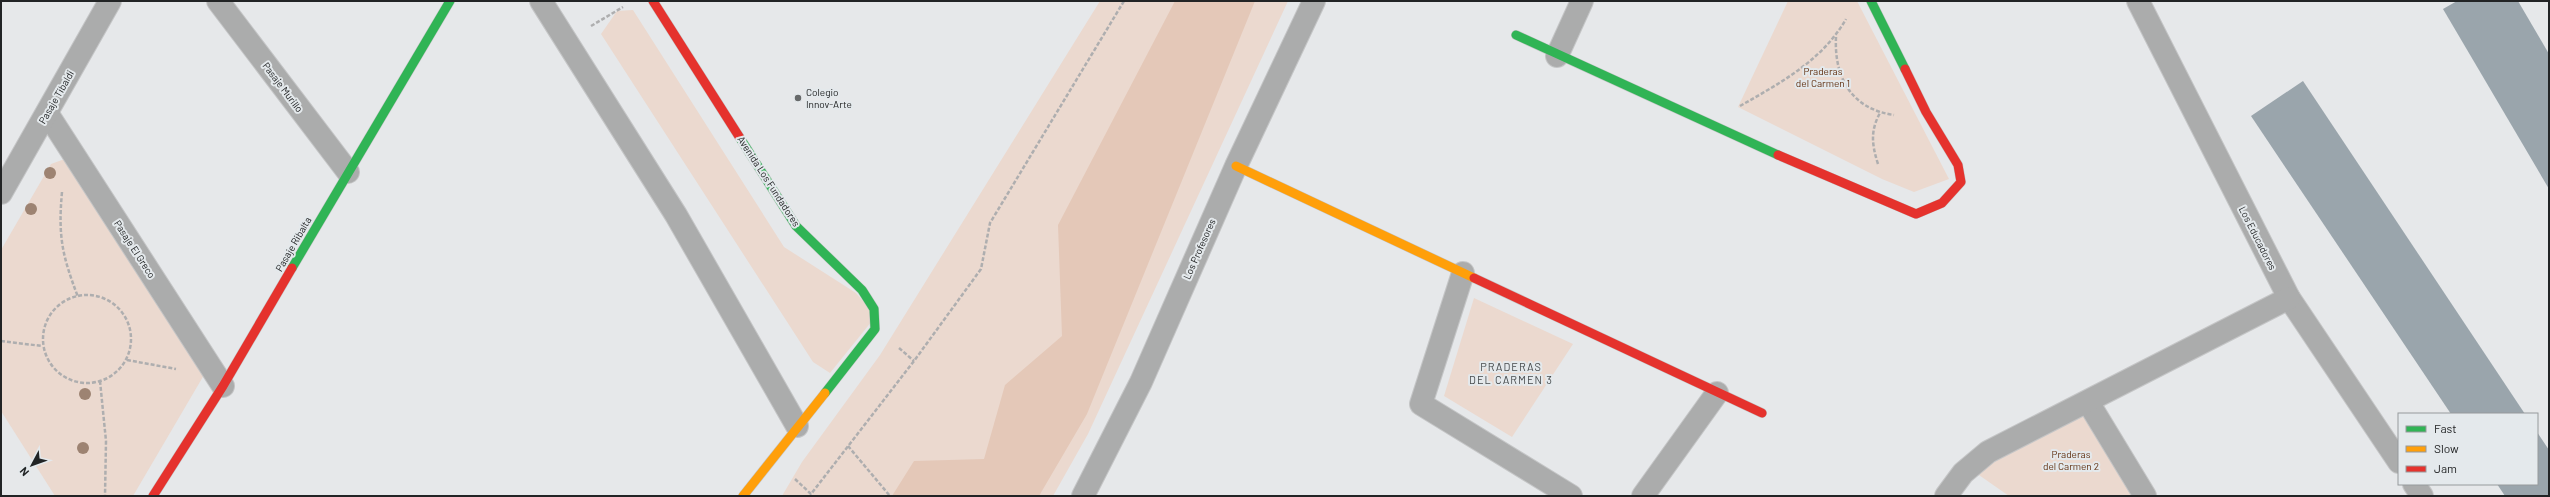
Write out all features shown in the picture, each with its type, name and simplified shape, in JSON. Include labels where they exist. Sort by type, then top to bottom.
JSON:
[{"type":"street","name":"Pasaje Tibaldi","points":[[1,194],[110,1]]},
{"type":"street","name":"Pasaje Murillo","points":[[218,1],[348,172]]},
{"type":"street","name":"Pasaje Ribalta","points":[[153,496],[223,386],[450,1]]},
{"type":"street","points":[[542,1],[676,215],[797,426]]},
{"type":"street","name":"Avenida Los Fundadores","points":[[652,1],[796,226],[862,290],[874,309],[875,329],[743,496]]},
{"type":"street","name":"Los Profesores","points":[[1083,496],[1141,382],[1236,166],[1314,1]]},
{"type":"street","points":[[1557,56],[1582,1]]},
{"type":"street","points":[[1516,35],[1557,56],[1709,125],[1882,200],[1916,214],[1933,210],[1951,198],[1961,182],[1958,165],[1926,112],[1871,1]]},
{"type":"street","name":"Los Educadores","points":[[2138,1],[2289,298],[2398,461]]},
{"type":"street","name":"Pasaje El Greco","points":[[47,113],[223,386]]},
{"type":"street","points":[[1236,166],[1762,413]]},
{"type":"street","points":[[1463,273],[1421,404],[1571,496]]},
{"type":"street","points":[[1946,496],[1963,473],[1988,452],[2289,298]]},
{"type":"street","points":[[1643,496],[1717,392]]},
{"type":"street","points":[[2088,402],[2145,496]]},
{"type":"street","points":[[2415,485],[2422,496]]},
{"type":"path","points":[[772,458],[811,495],[981,269],[990,223],[1124,1]]},
{"type":"path","points":[[567,40],[627,5]]},
{"type":"path","points":[[1709,125],[1793,76],[1836,37],[1849,13]]},
{"type":"path","points":[[1836,37],[1835,55],[1839,74],[1848,90],[1862,103],[1880,113],[1897,116],[1926,112]]},
{"type":"path","points":[[1880,113],[1873,126],[1872,140],[1882,179],[1882,200]]},
{"type":"path","points":[[62,191],[59,227],[65,263],[78,297]]},
{"type":"path","points":[[94,295],[119,308],[131,333],[127,360],[107,380],[80,384],[55,371],[42,346],[46,319],[67,299],[78,297],[94,295]]},
{"type":"path","points":[[1,341],[42,346]]},
{"type":"path","points":[[127,360],[181,370]]},
{"type":"path","points":[[100,381],[106,441],[105,496]]},
{"type":"path","points":[[848,446],[890,496]]},
{"type":"green space","points":[[1100,1],[1288,1],[1088,434],[1053,496],[782,496],[802,462],[880,355]]},
{"type":"green space","name":"Praderas del Carmen 1","points":[[1788,1],[1857,1],[1949,179],[1914,192],[1882,179],[1738,107]]},
{"type":"green space","points":[[633,10],[784,247],[856,293],[876,316],[830,373],[813,362],[601,34],[617,11]]},
{"type":"green space","points":[[73,156],[204,375],[133,496],[55,496],[1,411],[1,250],[51,164]]},
{"type":"green space","name":"PRADERAS DEL CARMEN 3","points":[[1474,298],[1573,344],[1512,437],[1444,396]]},
{"type":"green space","name":"Praderas del Carmen 2","points":[[2085,412],[2136,496],[2009,496],[1976,473],[1993,458]]},
{"type":"shaded area","points":[[1175,1],[1255,1],[1087,414],[1039,496],[892,496],[914,461],[984,459],[1005,385],[1062,336],[1058,225]]},
{"type":"building","points":[[2457,1],[2518,1],[2549,54],[2549,189],[2443,9]]},
{"type":"building","points":[[2303,81],[2524,413],[2450,413],[2251,116]]},
{"type":"building","points":[[2538,434],[2549,450],[2549,496],[2505,496],[2498,485],[2538,485]]},
{"type":"traffic: fast","points":[[292,268],[450,1]]},
{"type":"traffic: fast","points":[[1871,1],[1905,69]]},
{"type":"traffic: fast","points":[[1516,35],[1778,155]]},
{"type":"traffic: fast","points":[[740,138],[796,226],[862,290],[874,309],[875,329],[825,393]]},
{"type":"traffic: slow","points":[[1236,166],[1474,278]]},
{"type":"traffic: slow","points":[[743,496],[825,393]]},
{"type":"traffic: jam","points":[[653,1],[740,138]]},
{"type":"traffic: jam","points":[[1778,155],[1916,214],[1942,203],[1961,182],[1958,165],[1926,112],[1905,69]]},
{"type":"traffic: jam","points":[[153,496],[223,386],[292,268]]},
{"type":"traffic: jam","points":[[1474,278],[1762,413]]},
{"type":"place","name":"Colegio Innov-Arte","points":[[798,98]]},
{"type":"district","name":"PRADERAS DEL CARMEN 3","points":[[1511,373]]}]
